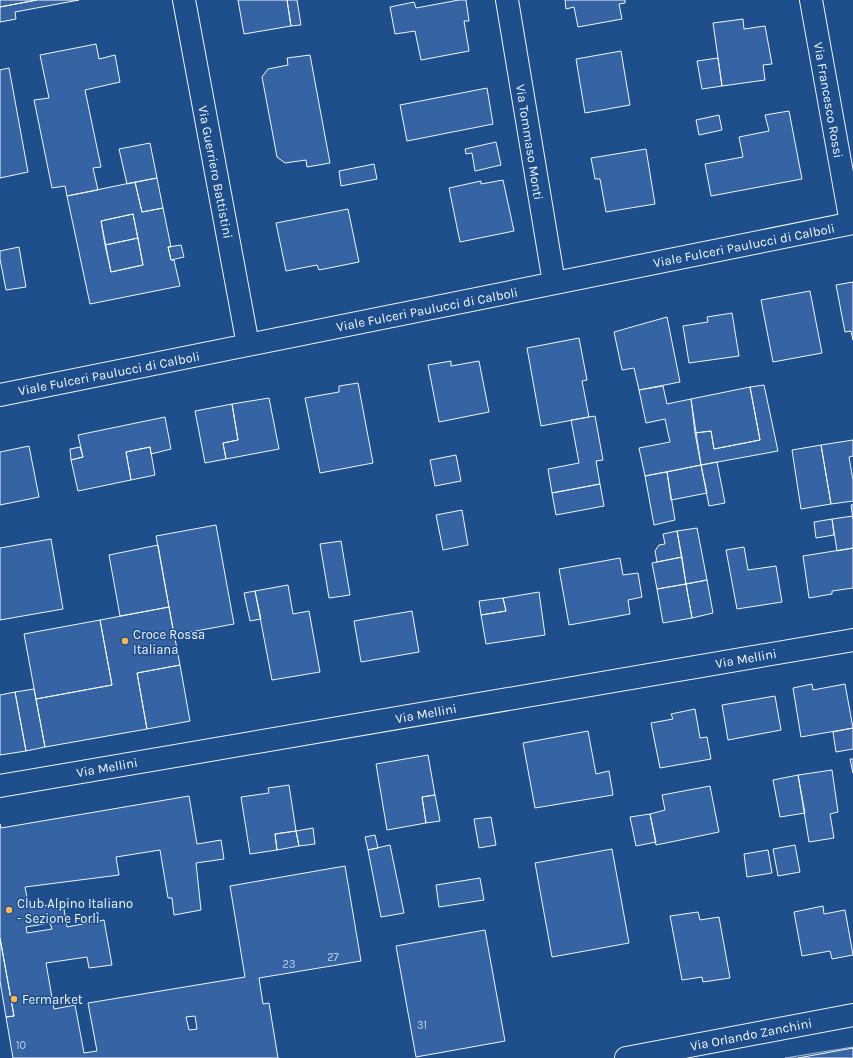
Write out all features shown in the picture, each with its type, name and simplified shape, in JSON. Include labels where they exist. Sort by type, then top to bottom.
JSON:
[{"type":"street","name":"Via Guerriero Battistini","points":[[184,0],[248,345]]},
{"type":"street","name":"Via Tommaso Monti","points":[[507,0],[554,283]]},
{"type":"street","name":"Via Francesco Rossi","points":[[810,0],[852,223]]},
{"type":"street","name":"Viale Fulceri Paulucci di Calboli","points":[[0,395],[852,223]]},
{"type":"street","name":"Via Mellini","points":[[0,786],[853,640]]},
{"type":"street","name":"Via Orlando Zanchini","points":[[626,1058],[853,1015]]},
{"type":"shaded area","points":[[853,1047],[853,1058],[785,1058]]},
{"type":"building","points":[[0,0],[37,0],[0,7]]},
{"type":"building","points":[[37,0],[79,0],[15,12],[16,19],[0,22],[0,7]]},
{"type":"building","points":[[238,0],[287,0],[291,26],[244,34]]},
{"type":"building","points":[[287,0],[297,0],[301,25],[291,26]]},
{"type":"building","points":[[466,0],[469,21],[464,21],[469,51],[421,60],[415,31],[395,34],[390,7],[414,2],[416,8]]},
{"type":"building","points":[[565,0],[625,0],[625,3],[619,4],[622,19],[578,27],[574,7],[566,9]]},
{"type":"building","points":[[743,19],[744,29],[765,26],[772,64],[763,65],[765,80],[722,86],[713,23]]},
{"type":"building","points":[[96,44],[99,59],[115,55],[120,82],[85,90],[101,167],[93,168],[98,190],[67,196],[65,186],[52,188],[34,100],[49,98],[40,55]]},
{"type":"building","points":[[621,51],[630,105],[585,113],[576,59]]},
{"type":"building","points":[[310,55],[330,163],[307,167],[306,160],[285,163],[277,157],[262,77],[268,69],[288,65],[287,58]]},
{"type":"building","points":[[718,58],[722,86],[702,89],[697,61]]},
{"type":"building","points":[[9,68],[28,172],[0,178],[0,70]]},
{"type":"building","points":[[487,88],[493,124],[407,141],[400,105]]},
{"type":"building","points":[[789,111],[802,179],[711,196],[705,164],[743,157],[739,137],[769,131],[765,115]]},
{"type":"building","points":[[719,115],[722,130],[699,135],[696,120]]},
{"type":"building","points":[[496,142],[501,165],[475,171],[472,153],[466,154],[465,149]]},
{"type":"building","points":[[150,143],[157,178],[127,184],[119,149]]},
{"type":"building","points":[[646,149],[655,204],[606,212],[600,179],[595,179],[591,158]]},
{"type":"building","points":[[374,164],[377,179],[341,186],[339,171]]},
{"type":"building","points":[[157,178],[163,208],[142,212],[135,182]]},
{"type":"building","points":[[503,180],[514,231],[460,242],[449,188],[481,181],[481,184]]},
{"type":"building","points":[[135,182],[142,212],[163,208],[171,247],[168,247],[171,260],[174,260],[180,286],[90,304],[67,196]],"holes":[[[133,214],[143,265],[111,272],[101,221]]]},
{"type":"building","points":[[348,209],[359,262],[319,270],[317,265],[286,271],[276,223]]},
{"type":"building","points":[[133,214],[138,238],[105,245],[101,221]]},
{"type":"building","points":[[138,238],[143,265],[111,272],[105,245]]},
{"type":"building","points":[[181,245],[184,257],[171,260],[168,247]]},
{"type":"building","points":[[19,247],[26,287],[6,290],[0,259],[0,251]]},
{"type":"building","points":[[853,282],[853,340],[851,331],[845,332],[836,285]]},
{"type":"building","points":[[810,291],[822,353],[773,362],[761,300]]},
{"type":"building","points":[[732,313],[739,356],[689,363],[683,326],[708,322],[707,317]]},
{"type":"building","points":[[667,317],[680,382],[639,390],[634,368],[622,370],[614,332]]},
{"type":"building","points":[[579,338],[587,380],[582,381],[589,417],[541,426],[527,348]]},
{"type":"building","points":[[451,361],[451,366],[479,361],[489,412],[439,422],[428,365]]},
{"type":"building","points":[[358,383],[373,463],[320,473],[305,398],[339,392],[339,386]]},
{"type":"building","points":[[764,385],[778,451],[701,465],[695,433],[711,431],[714,449],[760,440],[750,387]]},
{"type":"building","points":[[663,386],[667,404],[691,399],[701,465],[645,476],[639,448],[670,442],[665,419],[646,423],[639,390]]},
{"type":"building","points":[[750,387],[760,440],[714,449],[711,431],[695,433],[691,399]]},
{"type":"building","points":[[269,398],[279,449],[226,459],[223,443],[238,440],[232,404]]},
{"type":"building","points":[[232,404],[238,440],[223,443],[226,459],[205,463],[195,411]]},
{"type":"building","points":[[595,416],[603,460],[596,461],[600,484],[552,493],[548,469],[579,463],[571,420]]},
{"type":"building","points":[[165,417],[171,449],[151,454],[150,447],[126,452],[131,480],[78,491],[71,460],[83,457],[78,435]]},
{"type":"building","points":[[853,440],[853,456],[849,457],[853,480],[853,501],[831,504],[821,445]]},
{"type":"building","points":[[821,445],[831,504],[801,509],[792,450]]},
{"type":"building","points":[[29,446],[39,497],[0,505],[0,452]]},
{"type":"building","points":[[80,447],[83,457],[71,460],[70,449]]},
{"type":"building","points":[[150,447],[155,475],[131,480],[126,452]]},
{"type":"building","points":[[456,455],[461,481],[435,486],[430,460]]},
{"type":"building","points":[[717,462],[725,503],[709,506],[701,465]]},
{"type":"building","points":[[701,465],[707,493],[671,500],[667,472]]},
{"type":"building","points":[[667,472],[675,520],[654,525],[645,476]]},
{"type":"building","points":[[600,484],[604,506],[556,515],[552,493]]},
{"type":"building","points":[[853,504],[853,519],[851,505]]},
{"type":"building","points":[[462,510],[468,545],[443,550],[436,515]]},
{"type":"building","points":[[853,516],[853,548],[837,551],[832,519]]},
{"type":"building","points":[[832,519],[834,535],[816,538],[814,522]]},
{"type":"building","points":[[216,525],[234,624],[174,635],[156,536]]},
{"type":"building","points":[[697,528],[707,580],[686,584],[677,531]]},
{"type":"building","points":[[677,531],[682,557],[657,562],[655,551],[659,545],[665,544],[663,534]]},
{"type":"building","points":[[51,539],[63,609],[0,620],[0,548]]},
{"type":"building","points":[[341,541],[350,595],[329,598],[320,544]]},
{"type":"building","points":[[158,545],[169,607],[120,616],[109,555]]},
{"type":"building","points":[[744,547],[748,570],[776,566],[782,602],[737,609],[726,550]]},
{"type":"building","points":[[853,548],[853,588],[832,591],[832,594],[809,598],[803,556]]},
{"type":"building","points":[[682,557],[686,584],[657,589],[652,563]]},
{"type":"building","points":[[620,558],[623,575],[638,573],[642,597],[628,600],[630,614],[569,625],[559,569]]},
{"type":"building","points":[[707,580],[713,613],[692,618],[686,584]]},
{"type":"building","points":[[686,584],[692,618],[663,623],[657,589]]},
{"type":"building","points":[[288,585],[293,614],[309,611],[320,672],[272,680],[255,591]]},
{"type":"building","points":[[255,591],[261,619],[250,621],[244,593]]},
{"type":"building","points":[[539,592],[545,635],[486,644],[481,615],[506,611],[503,598]]},
{"type":"building","points":[[503,598],[506,611],[481,615],[479,601]]},
{"type":"building","points":[[169,607],[180,665],[137,673],[147,729],[45,747],[36,699],[112,685],[100,620]]},
{"type":"building","points":[[412,611],[419,652],[361,662],[354,621]]},
{"type":"building","points":[[100,620],[112,685],[36,699],[24,634]]},
{"type":"building","points":[[180,665],[190,721],[147,729],[137,673]]},
{"type":"building","points":[[812,684],[813,690],[845,684],[853,728],[801,737],[793,688]]},
{"type":"building","points":[[34,689],[45,747],[26,751],[15,692]]},
{"type":"building","points":[[15,692],[26,751],[0,755],[0,695]]},
{"type":"building","points":[[775,696],[781,730],[728,740],[722,705]]},
{"type":"building","points":[[695,709],[700,738],[707,737],[711,759],[660,768],[651,723],[673,719],[671,714]]},
{"type":"building","points":[[853,728],[853,749],[836,752],[833,732]]},
{"type":"building","points":[[588,731],[596,774],[609,771],[613,795],[535,808],[523,743]]},
{"type":"building","points":[[428,755],[435,795],[422,797],[426,823],[387,830],[376,764]]},
{"type":"building","points":[[850,759],[853,759],[853,773]]},
{"type":"building","points":[[832,770],[838,812],[830,814],[834,838],[809,842],[798,775]]},
{"type":"building","points":[[798,775],[805,813],[780,817],[773,780]]},
{"type":"building","points":[[289,785],[296,831],[275,834],[277,850],[250,854],[241,797],[269,793],[268,788]]},
{"type":"building","points":[[710,786],[719,832],[656,845],[650,814],[665,810],[662,795]]},
{"type":"building","points":[[435,795],[440,821],[426,823],[422,797]]},
{"type":"building","points":[[189,796],[197,844],[221,840],[224,859],[196,863],[201,910],[174,915],[172,898],[168,898],[160,850],[116,857],[119,875],[25,887],[29,908],[63,903],[67,927],[104,920],[112,965],[89,968],[87,957],[46,963],[54,1009],[75,1005],[84,1053],[97,1051],[88,1003],[245,977],[230,886],[345,866],[361,961],[259,978],[263,1004],[269,1003],[278,1058],[13,1058],[6,1017],[14,1016],[0,938],[0,824],[1,828]],"holes":[[[50,923],[52,929],[27,933],[26,927]],[[195,1016],[197,1029],[189,1030],[186,1017]]]},
{"type":"building","points":[[650,814],[656,842],[636,846],[630,817]]},
{"type":"building","points":[[491,817],[496,845],[479,848],[474,819]]},
{"type":"building","points":[[313,828],[315,844],[299,846],[296,831]]},
{"type":"building","points":[[296,831],[299,846],[277,850],[275,834]]},
{"type":"building","points":[[375,835],[378,848],[368,850],[365,837]]},
{"type":"building","points":[[390,845],[404,913],[381,917],[368,850]]},
{"type":"building","points":[[795,845],[800,872],[778,876],[773,849]]},
{"type":"building","points":[[612,849],[629,943],[552,957],[535,863]]},
{"type":"building","points":[[768,850],[772,873],[747,877],[744,854]]},
{"type":"building","points":[[480,878],[484,900],[439,907],[436,885]]},
{"type":"building","points":[[823,906],[824,914],[845,910],[853,955],[832,959],[830,951],[802,956],[794,912]]},
{"type":"building","points":[[698,912],[700,920],[719,917],[730,978],[703,982],[702,977],[682,980],[670,916]]},
{"type":"building","points":[[485,930],[505,1041],[416,1057],[396,946]]},
{"type":"building","points":[[0,938],[14,1016],[6,1017],[0,981]]},
{"type":"building","points":[[853,1048],[853,1058],[798,1058]]},
{"type":"place","name":"Croce Rossa Italiana","points":[[125,641]]},
{"type":"place","name":"Club Alpino Italiano - Sezione Forlì","points":[[9,910]]},
{"type":"place","name":"Fermarket","points":[[14,999]]}]
